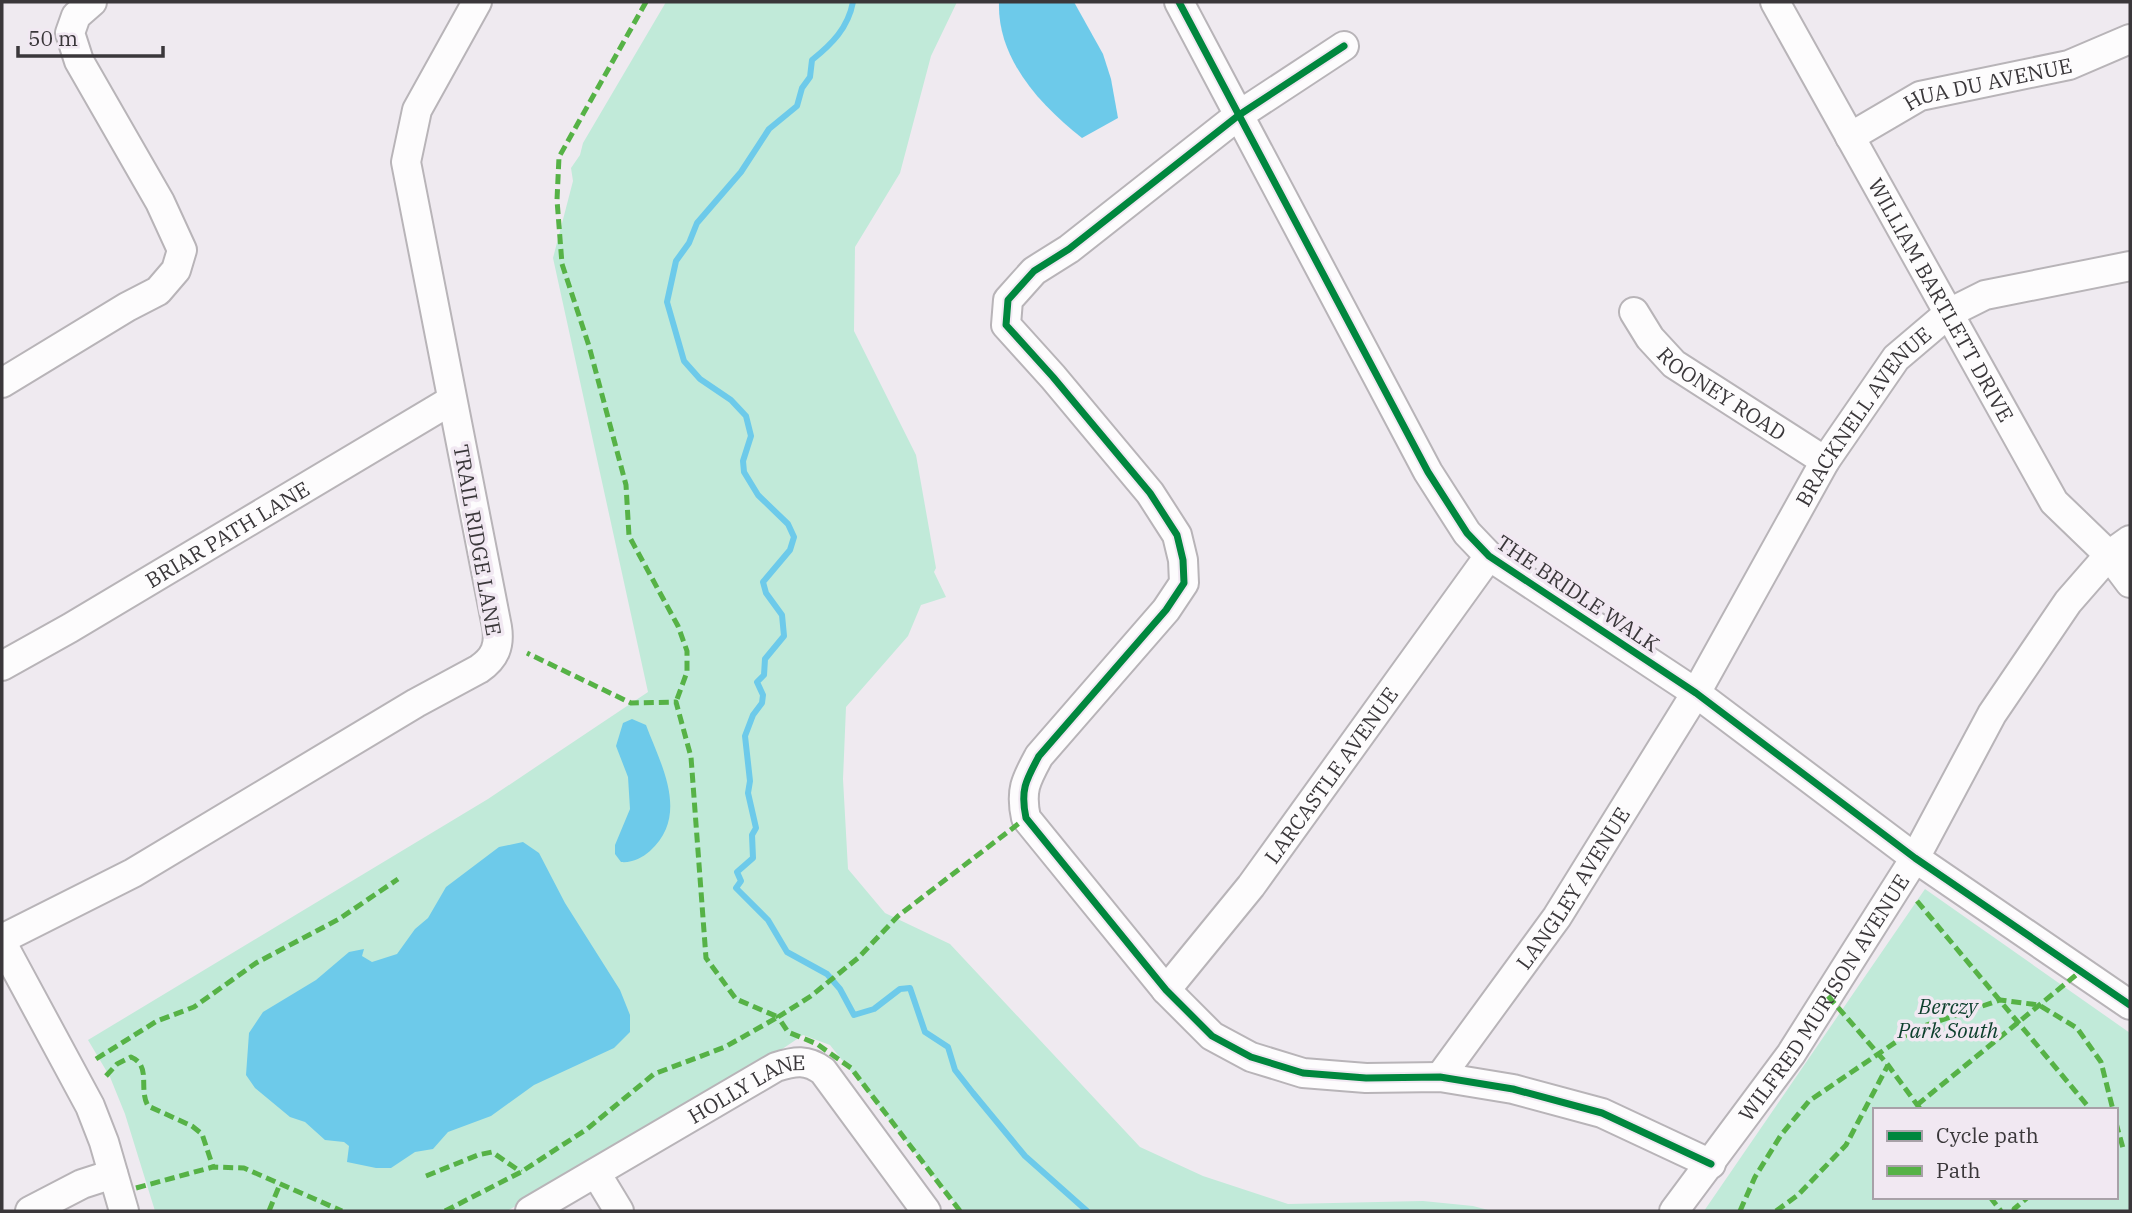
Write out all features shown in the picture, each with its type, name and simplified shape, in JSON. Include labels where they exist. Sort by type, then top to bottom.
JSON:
[{"type":"street","points":[[2,383],[158,290],[176,270],[182,250],[160,202],[79,61],[70,33],[76,16],[92,2]]},
{"type":"street","name":"TRAIL RIDGE LANE","points":[[2,941],[133,873],[479,669],[497,651],[499,638],[406,162],[417,110],[477,2]]},
{"type":"street","name":"THE BRIDLE WALK","points":[[1179,2],[1428,472],[1466,534],[1489,556],[1696,692],[1915,858],[2130,1005]]},
{"type":"street","name":"WILLIAM BARTLETT DRIVE","points":[[1775,2],[2054,502],[2120,547],[2130,583]]},
{"type":"street","name":"HUA DU AVENUE","points":[[1850,137],[1920,96],[2069,65],[2130,38]]},
{"type":"street","points":[[1344,46],[1239,115],[1069,249],[1034,271],[1008,300],[1006,325],[1054,376],[1150,493],[1177,535],[1183,560],[1184,583],[1166,610],[1039,756],[1025,781],[1022,799],[1026,818],[1167,990],[1212,1036],[1251,1057],[1303,1073],[1366,1078],[1440,1077],[1513,1089],[1602,1112],[1711,1164]]},
{"type":"street","name":"BRACKNELL AVENUE","points":[[1696,692],[1825,461],[1896,358],[1949,313],[1985,295],[2130,267]]},
{"type":"street","name":"ROONEY ROAD","points":[[1634,312],[1650,338],[1674,364],[1825,461]]},
{"type":"street","name":"BRIAR PATH LANE","points":[[2,666],[452,400]]},
{"type":"street","name":"WILFRED MURISON AVENUE","points":[[1674,1211],[1791,1054],[1915,858],[1992,714],[2068,602],[2120,547]]},
{"type":"street","name":"LARCASTLE AVENUE","points":[[1167,990],[1251,887],[1489,556]]},
{"type":"street","name":"LANGLEY AVENUE","points":[[1440,1077],[1557,917],[1696,692]]},
{"type":"street","points":[[2,941],[90,1106],[124,1211]]},
{"type":"street","name":"HOLLY LANE","points":[[596,1173],[776,1067],[789,1063],[813,1063],[823,1071],[926,1211]]},
{"type":"street","points":[[530,1211],[596,1173],[619,1211]]},
{"type":"street","points":[[30,1211],[82,1184],[113,1174]]},
{"type":"green space","points":[[666,2],[957,2],[931,56],[900,173],[855,247],[854,331],[916,455],[936,568],[934,572],[946,597],[921,605],[908,636],[846,707],[843,779],[848,869],[885,913],[950,944],[1140,1147],[1203,1176],[1288,1204],[1423,1201],[1473,1206],[1492,1211],[961,1211],[830,1045],[803,1035],[763,1062],[507,1211],[155,1211],[125,1114],[110,1077],[88,1040],[488,799],[648,692],[553,258],[573,181],[571,168]]},
{"type":"green space","name":"Berczy Park South","points":[[1925,889],[2130,1033],[2130,1211],[1704,1211]]},
{"type":"water","points":[[999,2],[1074,2],[1103,54],[1118,118],[1082,138],[1051,111],[1024,79],[1013,61],[1000,23]]},
{"type":"water","points":[[632,719],[646,725],[664,773],[670,806],[662,837],[650,851],[637,860],[621,862],[615,854],[615,845],[630,809],[628,777],[616,746],[623,723]]},
{"type":"water","points":[[523,842],[539,853],[565,903],[620,990],[630,1015],[630,1032],[614,1048],[534,1085],[491,1116],[448,1132],[433,1149],[415,1152],[391,1168],[347,1162],[349,1146],[344,1142],[325,1140],[305,1122],[290,1117],[255,1088],[246,1075],[249,1033],[263,1012],[316,980],[349,952],[364,949],[362,956],[372,962],[397,954],[415,929],[428,918],[446,887],[499,847]]},
{"type":"waterway","points":[[853,2],[838,35],[812,60],[810,77],[802,88],[797,106],[769,129],[741,172],[697,223],[689,243],[676,261],[667,302],[684,361],[700,379],[731,400],[746,416],[751,436],[743,461],[744,472],[758,495],[788,524],[794,537],[790,550],[763,582],[766,593],[782,615],[784,636],[765,659],[764,675],[757,682],[763,695],[762,703],[753,715],[745,736],[750,781],[748,793],[756,828],[752,835],[753,858],[737,872],[741,881],[736,888],[768,920],[787,952],[827,974],[840,989],[854,1015],[874,1009],[900,989],[910,988],[925,1032],[948,1047],[955,1070],[973,1093],[1025,1156],[1087,1211]]},
{"type":"marked path","points":[[646,2],[559,157],[557,200],[562,264],[589,346],[626,485],[629,536],[678,626],[687,651],[687,672],[676,702]]},
{"type":"marked path","points":[[445,1211],[521,1172],[587,1129],[654,1074],[725,1047],[778,1017],[736,999],[706,958],[691,757],[676,702],[631,703],[527,653]]},
{"type":"marked path","points":[[960,1211],[851,1068],[817,1044],[788,1032],[778,1017],[811,996],[858,958],[898,916],[1026,818]]},
{"type":"marked path","points":[[96,1059],[157,1021],[194,1007],[256,963],[339,919],[398,879]]},
{"type":"marked path","points":[[1917,901],[2089,1108]]},
{"type":"marked path","points":[[1917,1105],[2081,971]]},
{"type":"marked path","points":[[1828,996],[1888,1065],[1920,1108]]},
{"type":"marked path","points":[[1740,1211],[1755,1177],[1781,1135],[1809,1101],[1915,1029],[2000,1000],[2039,1005],[2077,1028],[2101,1062],[2112,1108]]},
{"type":"marked path","points":[[106,1076],[117,1064],[131,1057],[137,1061],[143,1072],[148,1106],[192,1126],[202,1134],[213,1167]]},
{"type":"marked path","points":[[1776,1211],[1798,1195],[1846,1145],[1888,1065]]},
{"type":"marked path","points":[[2118,1130],[2123,1148]]},
{"type":"marked path","points":[[426,1176],[492,1152],[521,1172]]},
{"type":"marked path","points":[[136,1188],[213,1167],[244,1168],[342,1211]]},
{"type":"marked path","points":[[269,1211],[280,1184]]},
{"type":"marked path","points":[[1992,1199],[2001,1211]]},
{"type":"marked path","points":[[2016,1211],[2014,1209],[2026,1199]]},
{"type":"cycle path","points":[[1179,2],[1428,472],[1467,533],[1489,556],[1696,693],[1915,858],[2130,1005]]},
{"type":"cycle path","points":[[1344,46],[1239,115],[1069,249],[1034,271],[1008,300],[1006,325],[1150,493],[1177,535],[1183,560],[1184,583],[1166,610],[1039,756],[1025,786],[1026,818],[1166,990],[1212,1036],[1251,1057],[1303,1073],[1366,1078],[1440,1077],[1513,1089],[1602,1113],[1711,1164]]}]
